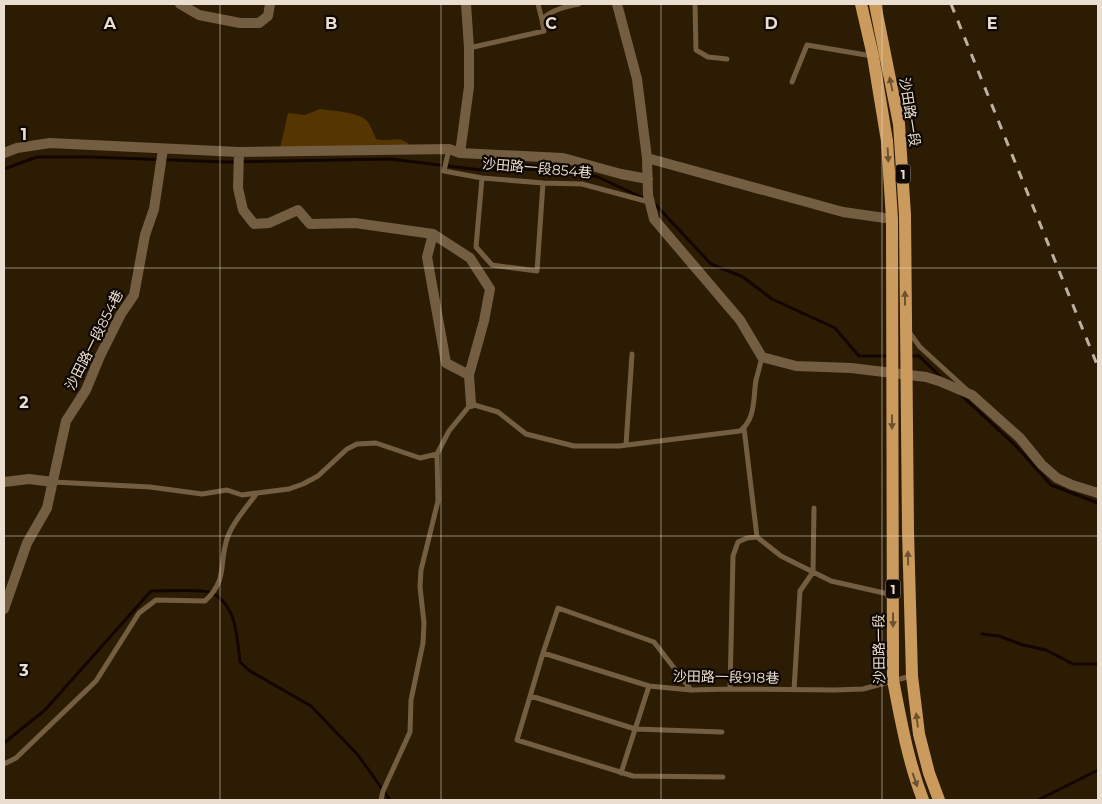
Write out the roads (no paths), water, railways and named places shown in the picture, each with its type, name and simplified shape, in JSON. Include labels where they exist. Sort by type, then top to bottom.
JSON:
[{"type":"main road","name":"沙田路一段","points":[[861,4],[873,56],[887,141],[892,219],[893,680],[903,733],[914,777],[923,800]]},
{"type":"main road","name":"沙田路一段","points":[[875,4],[899,124],[905,215],[906,375]]},
{"type":"main road","name":"1","points":[[906,375],[912,676],[919,734],[929,773],[939,800]]},
{"type":"street","points":[[180,4],[199,15],[240,23],[259,23],[268,16],[270,4]]},
{"type":"street","points":[[460,153],[469,87],[466,4]]},
{"type":"street","points":[[618,4],[638,80],[647,158],[648,194],[654,219],[740,320],[762,357],[796,366],[851,368],[926,377],[972,395],[1020,438],[1042,465],[1058,478],[1072,485],[1098,493]]},
{"type":"street","name":"沙田路一段854巷","points":[[4,153],[16,148],[50,143],[239,152],[449,148],[460,153],[563,158],[620,174],[648,179]]},
{"type":"street","name":"沙田路一段854巷","points":[[4,609],[27,543],[47,508],[66,421],[86,390],[100,356],[121,314],[134,296],[145,235],[154,209],[163,149]]},
{"type":"street","points":[[239,152],[238,188],[243,210],[254,224],[269,224],[298,210],[310,224],[355,223],[433,234],[470,258],[490,289],[484,321],[469,375],[471,404]]},
{"type":"street","points":[[647,158],[843,212],[892,219]]},
{"type":"street","points":[[433,234],[427,257],[446,363],[469,375]]},
{"type":"street","points":[[4,482],[29,479],[53,482]]},
{"type":"lane","points":[[469,48],[544,31],[538,4]]},
{"type":"lane","points":[[542,20],[546,15],[571,5],[579,4]]},
{"type":"lane","points":[[695,4],[696,50],[708,57],[727,59]]},
{"type":"lane","points":[[792,82],[807,45],[873,56]]},
{"type":"lane","name":"沙田路一段854巷","points":[[449,148],[444,172],[482,178],[582,184],[650,202]]},
{"type":"lane","points":[[482,178],[476,247],[492,265],[537,271],[543,183]]},
{"type":"lane","points":[[905,326],[920,347],[972,395]]},
{"type":"lane","points":[[626,446],[632,354]]},
{"type":"lane","points":[[381,800],[383,791],[410,732],[412,700],[423,643],[424,623],[420,587],[421,570],[438,501],[437,454],[449,431],[471,404],[498,412],[526,434],[574,446],[626,446],[740,431],[748,425],[754,404],[756,380],[762,357]]},
{"type":"lane","points":[[744,428],[757,537]]},
{"type":"lane","points":[[53,482],[150,487],[202,494],[226,490],[242,495],[289,489],[303,484],[318,476],[347,449],[357,444],[376,443],[420,458],[437,454]]},
{"type":"lane","points":[[4,764],[16,758],[96,682],[139,614],[156,600],[205,601],[214,593],[219,585],[227,538],[256,493]]},
{"type":"lane","points":[[794,690],[800,591],[813,572],[814,508]]},
{"type":"lane","points":[[730,689],[734,556],[738,542],[747,538],[757,537],[781,556],[831,581],[893,595]]},
{"type":"lane","points":[[691,690],[654,642],[558,608],[517,740],[633,776],[723,777]]},
{"type":"lane","name":"沙田路一段918巷","points":[[543,653],[649,686],[691,690],[863,689],[912,676]]},
{"type":"lane","points":[[622,773],[649,686]]},
{"type":"lane","points":[[531,696],[635,728],[722,732]]},
{"type":"waterway","points":[[4,169],[37,157],[225,162],[390,159],[481,170],[553,169],[598,177],[645,199]]},
{"type":"waterway","points":[[653,202],[711,264],[743,277],[772,299],[835,328],[859,356],[888,356]]},
{"type":"waterway","points":[[909,356],[919,356],[942,378]]},
{"type":"waterway","points":[[960,394],[1015,445],[1051,485],[1098,503]]},
{"type":"waterway","points":[[4,743],[45,710],[151,591],[204,591],[218,597],[230,612],[234,622],[240,662],[250,671],[311,706],[358,755],[390,800]]},
{"type":"waterway","points":[[982,634],[999,636],[1023,645],[1046,650],[1073,664],[1098,664]]},
{"type":"waterway","points":[[1038,800],[1098,770]]},
{"type":"railway","points":[[951,4],[1098,367]]}]
